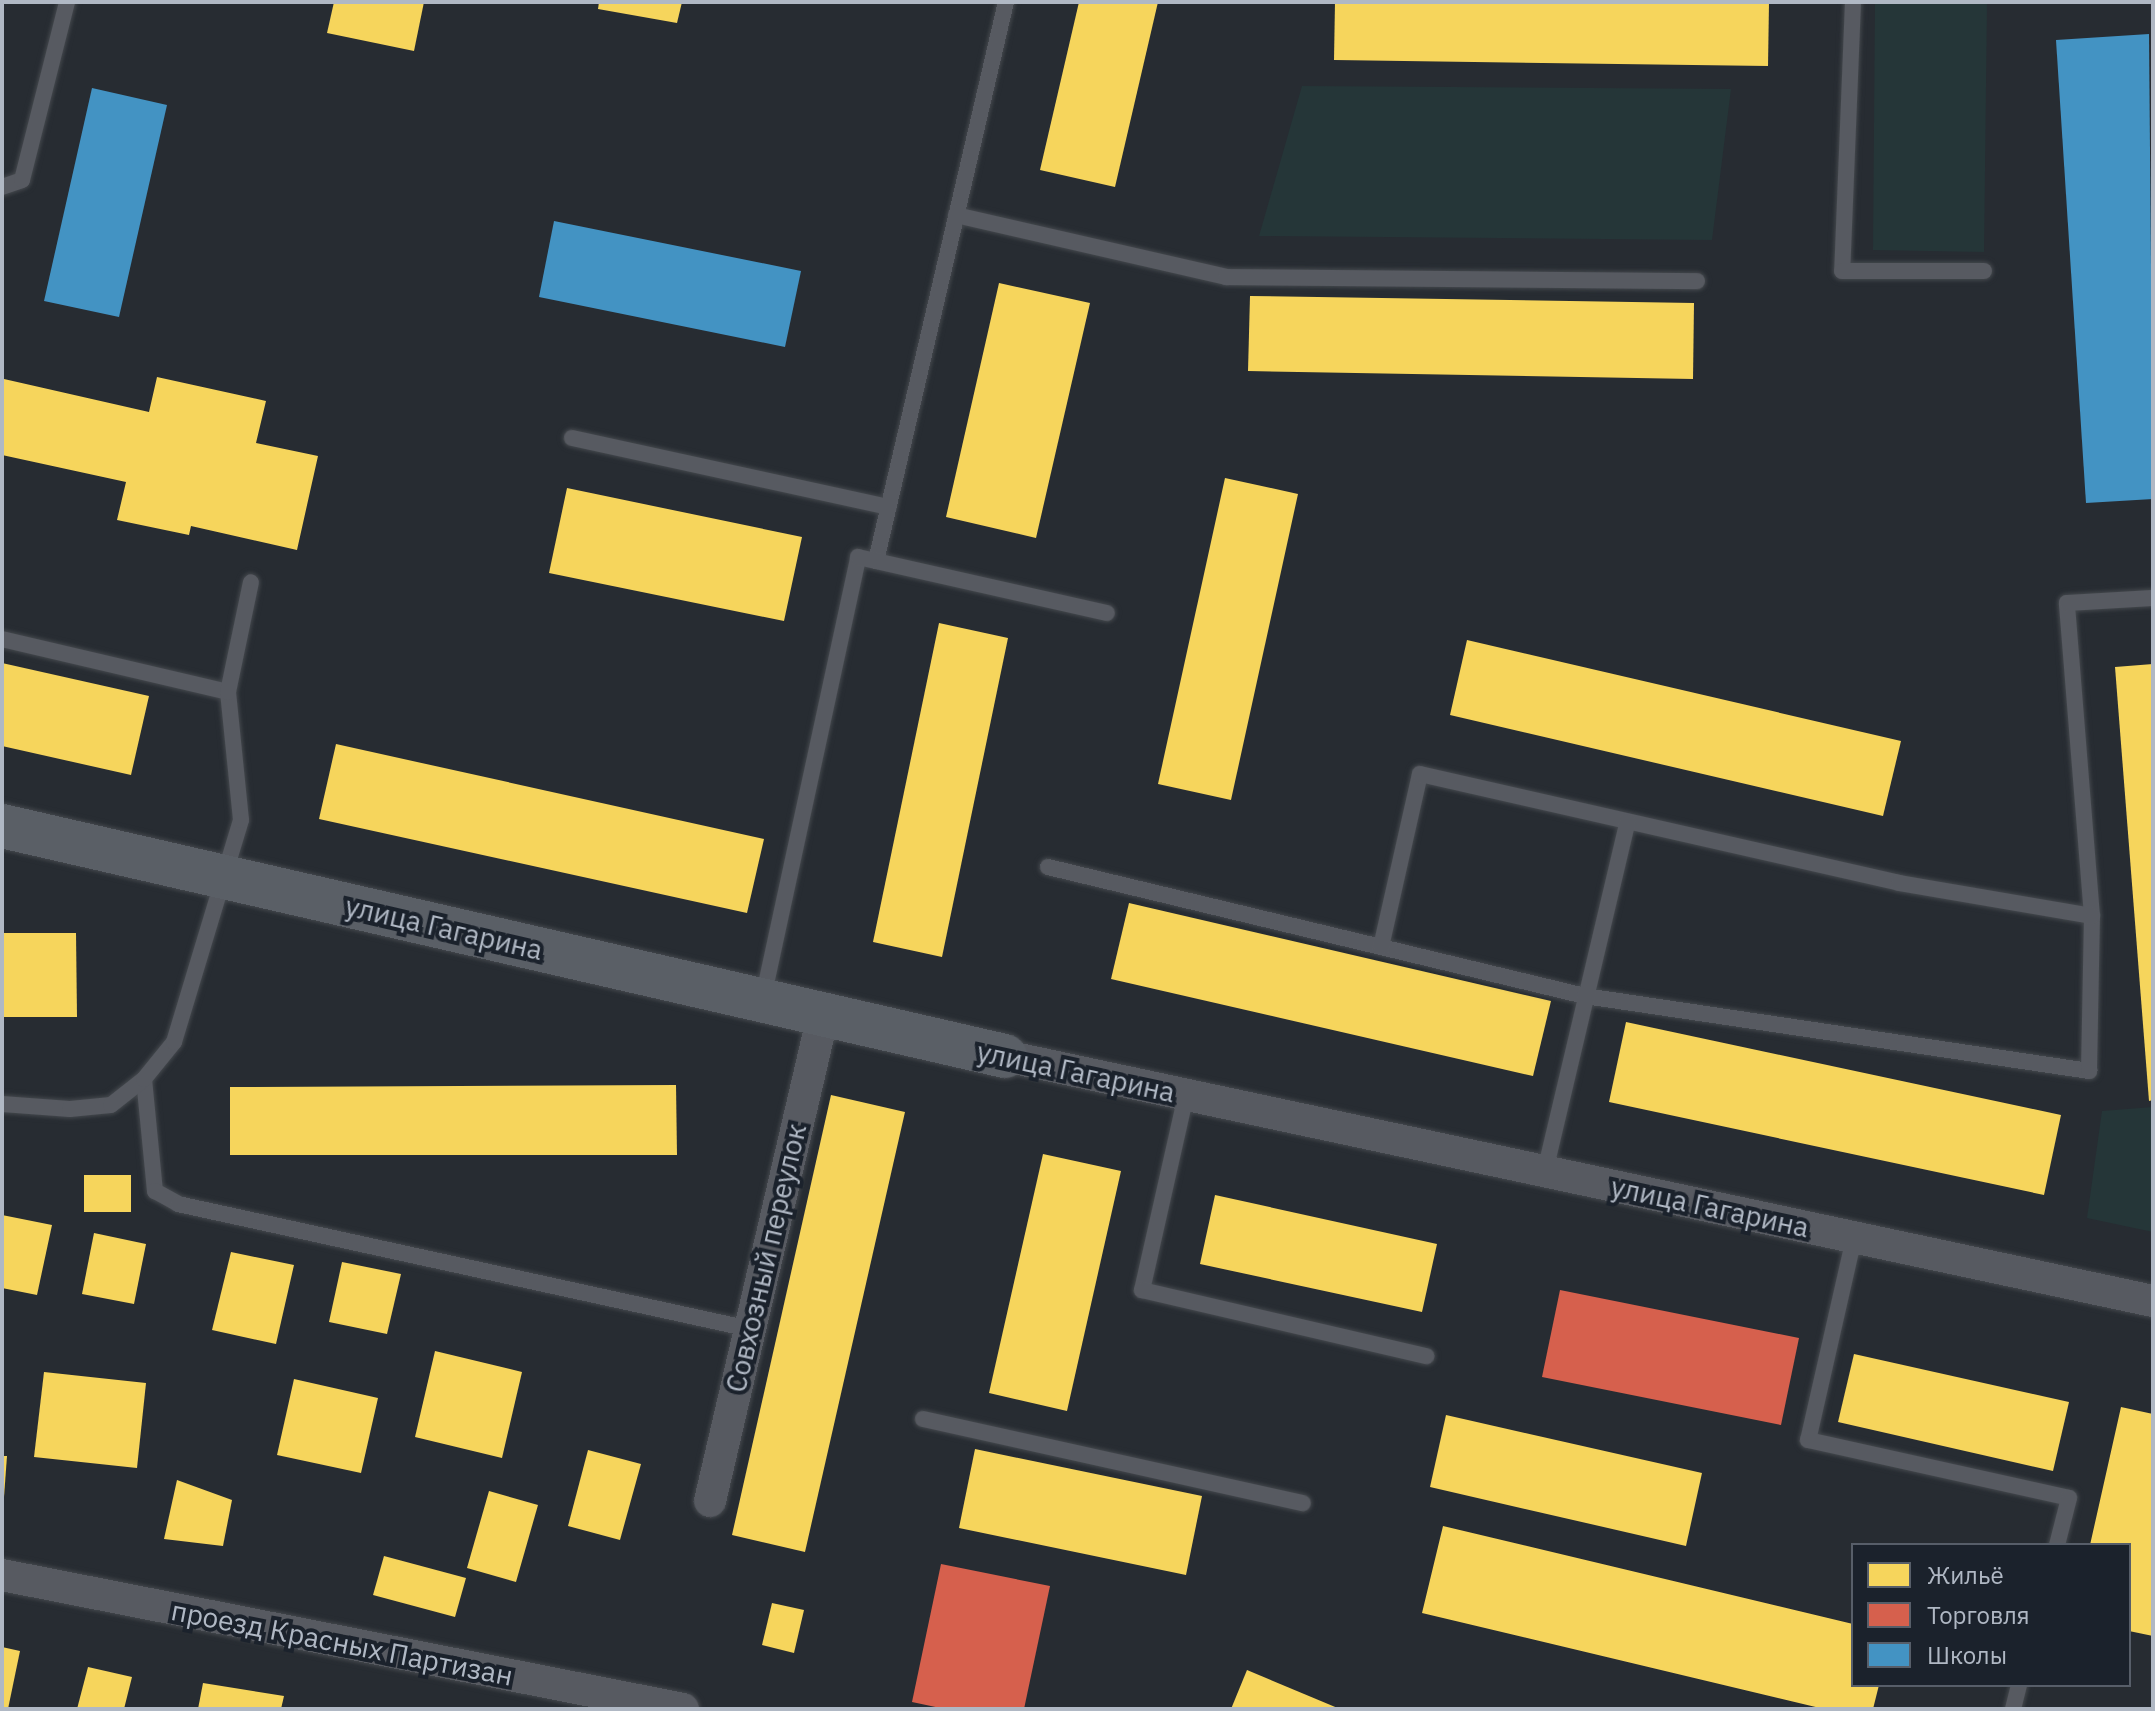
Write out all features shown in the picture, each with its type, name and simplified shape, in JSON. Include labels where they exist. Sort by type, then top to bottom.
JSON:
[{"type":"street","name":"улица Гагарина","points":[[2,826],[1005,1056],[2153,1301]]},
{"type":"street","name":"Совхозный переулок","points":[[710,1501],[823,1014]]},
{"type":"street","name":"проезд Красных Партизан","points":[[2,1575],[683,1709]]},
{"type":"lane","points":[[2,187],[22,180],[67,2]]},
{"type":"lane","points":[[876,561],[1006,2]]},
{"type":"lane","points":[[1853,2],[1842,271],[1984,271]]},
{"type":"lane","points":[[956,215],[1226,277],[1697,281]]},
{"type":"lane","points":[[572,438],[889,507]]},
{"type":"lane","points":[[763,1001],[858,557],[1107,613]]},
{"type":"lane","points":[[2,1104],[70,1109],[111,1105],[144,1079],[174,1042],[241,820],[228,692],[251,582]]},
{"type":"lane","points":[[1048,867],[1585,996],[2089,1071],[2092,916],[2067,603],[2153,598]]},
{"type":"lane","points":[[2,639],[228,692]]},
{"type":"lane","points":[[1381,947],[1420,774],[1899,883],[2092,916]]},
{"type":"lane","points":[[1545,1171],[1627,823]]},
{"type":"lane","points":[[144,1079],[155,1191],[178,1204],[750,1329]]},
{"type":"lane","points":[[1186,1095],[1142,1290],[1426,1356]]},
{"type":"lane","points":[[1854,1238],[1808,1440],[2069,1498],[2058,1543]]},
{"type":"lane","points":[[923,1419],[1303,1503]]},
{"type":"lane","points":[[2013,1709],[2018,1687]]},
{"type":"shaded area","points":[[1875,2],[1987,2],[1984,252],[1873,250]]},
{"type":"shaded area","points":[[1302,86],[1731,89],[1712,240],[1259,236]]},
{"type":"shaded area","points":[[2153,1107],[2153,1232],[2087,1218],[2102,1111]]},
{"type":"building: Жильё","points":[[334,2],[424,2],[414,51],[327,33]]},
{"type":"building: Жильё","points":[[599,2],[682,2],[677,23],[598,9]]},
{"type":"building: Жильё","points":[[1079,2],[1158,2],[1115,187],[1040,170]]},
{"type":"building: Жильё","points":[[1335,2],[1769,2],[1768,66],[1334,60]]},
{"type":"building: Жильё","points":[[999,283],[1090,303],[1036,538],[946,517]]},
{"type":"building: Жильё","points":[[1250,296],[1694,303],[1693,379],[1248,371]]},
{"type":"building: Жильё","points":[[157,377],[266,401],[256,443],[318,456],[297,550],[191,526],[189,535],[117,520],[126,482],[2,455],[4,379],[149,412]]},
{"type":"building: Жильё","points":[[1225,478],[1298,494],[1231,800],[1158,784]]},
{"type":"building: Жильё","points":[[567,488],[802,537],[784,621],[549,573]]},
{"type":"building: Жильё","points":[[939,623],[1008,638],[942,957],[873,942]]},
{"type":"building: Жильё","points":[[1467,640],[1901,741],[1883,816],[1450,715]]},
{"type":"building: Жильё","points":[[2,663],[149,696],[131,775],[2,746]]},
{"type":"building: Жильё","points":[[2153,664],[2153,1100],[2149,1101],[2115,667]]},
{"type":"building: Жильё","points":[[336,744],[764,839],[747,913],[319,819]]},
{"type":"building: Жильё","points":[[1129,903],[1551,1001],[1533,1076],[1111,979]]},
{"type":"building: Жильё","points":[[2,933],[76,933],[77,1017],[2,1017]]},
{"type":"building: Жильё","points":[[1626,1022],[2061,1115],[2044,1195],[1609,1102]]},
{"type":"building: Жильё","points":[[676,1085],[677,1155],[230,1155],[230,1087]]},
{"type":"building: Жильё","points":[[831,1095],[905,1112],[805,1552],[732,1535]]},
{"type":"building: Жильё","points":[[1043,1154],[1121,1171],[1067,1411],[989,1393]]},
{"type":"building: Жильё","points":[[84,1175],[131,1175],[131,1212],[84,1212]]},
{"type":"building: Жильё","points":[[1215,1195],[1437,1244],[1422,1312],[1200,1264]]},
{"type":"building: Жильё","points":[[2,1215],[52,1225],[37,1295],[2,1288]]},
{"type":"building: Жильё","points":[[94,1233],[146,1244],[134,1304],[82,1294]]},
{"type":"building: Жильё","points":[[231,1252],[294,1265],[276,1344],[212,1330]]},
{"type":"building: Жильё","points":[[342,1262],[401,1274],[387,1334],[329,1322]]},
{"type":"building: Жильё","points":[[435,1351],[522,1372],[502,1458],[415,1437]]},
{"type":"building: Жильё","points":[[1854,1354],[2069,1402],[2053,1471],[1838,1422]]},
{"type":"building: Жильё","points":[[44,1372],[146,1383],[137,1468],[34,1457]]},
{"type":"building: Жильё","points":[[294,1379],[378,1398],[361,1473],[277,1455]]},
{"type":"building: Жильё","points":[[2121,1407],[2153,1414],[2153,1636],[2131,1631],[2131,1543],[2090,1543]]},
{"type":"building: Жильё","points":[[1446,1415],[1702,1473],[1686,1546],[1430,1487]]},
{"type":"building: Жильё","points":[[975,1449],[1202,1496],[1186,1575],[959,1528]]},
{"type":"building: Жильё","points":[[588,1450],[641,1464],[620,1540],[568,1526]]},
{"type":"building: Жильё","points":[[2,1456],[7,1456],[4,1497],[2,1497]]},
{"type":"building: Жильё","points":[[177,1480],[232,1500],[223,1546],[164,1539]]},
{"type":"building: Жильё","points":[[489,1491],[538,1505],[516,1582],[467,1568]]},
{"type":"building: Жильё","points":[[1443,1526],[1851,1624],[1851,1687],[1878,1687],[1873,1709],[1824,1709],[1422,1613]]},
{"type":"building: Жильё","points":[[384,1556],[466,1578],[455,1617],[373,1595]]},
{"type":"building: Жильё","points":[[772,1603],[804,1610],[794,1653],[762,1645]]},
{"type":"building: Жильё","points":[[2,1647],[20,1651],[8,1709],[2,1709]]},
{"type":"building: Жильё","points":[[88,1667],[132,1677],[124,1709],[77,1709]]},
{"type":"building: Жильё","points":[[1247,1670],[1340,1709],[1231,1709]]},
{"type":"building: Жильё","points":[[203,1683],[284,1696],[281,1709],[198,1709]]},
{"type":"building: Торговля","points":[[1560,1290],[1799,1338],[1781,1425],[1542,1377]]},
{"type":"building: Торговля","points":[[941,1564],[1050,1586],[1024,1709],[945,1709],[912,1702]]},
{"type":"building: Школы","points":[[2149,34],[2153,499],[2086,503],[2056,40]]},
{"type":"building: Школы","points":[[92,88],[167,105],[119,317],[44,301]]},
{"type":"building: Школы","points":[[554,221],[801,271],[785,347],[539,297]]}]
